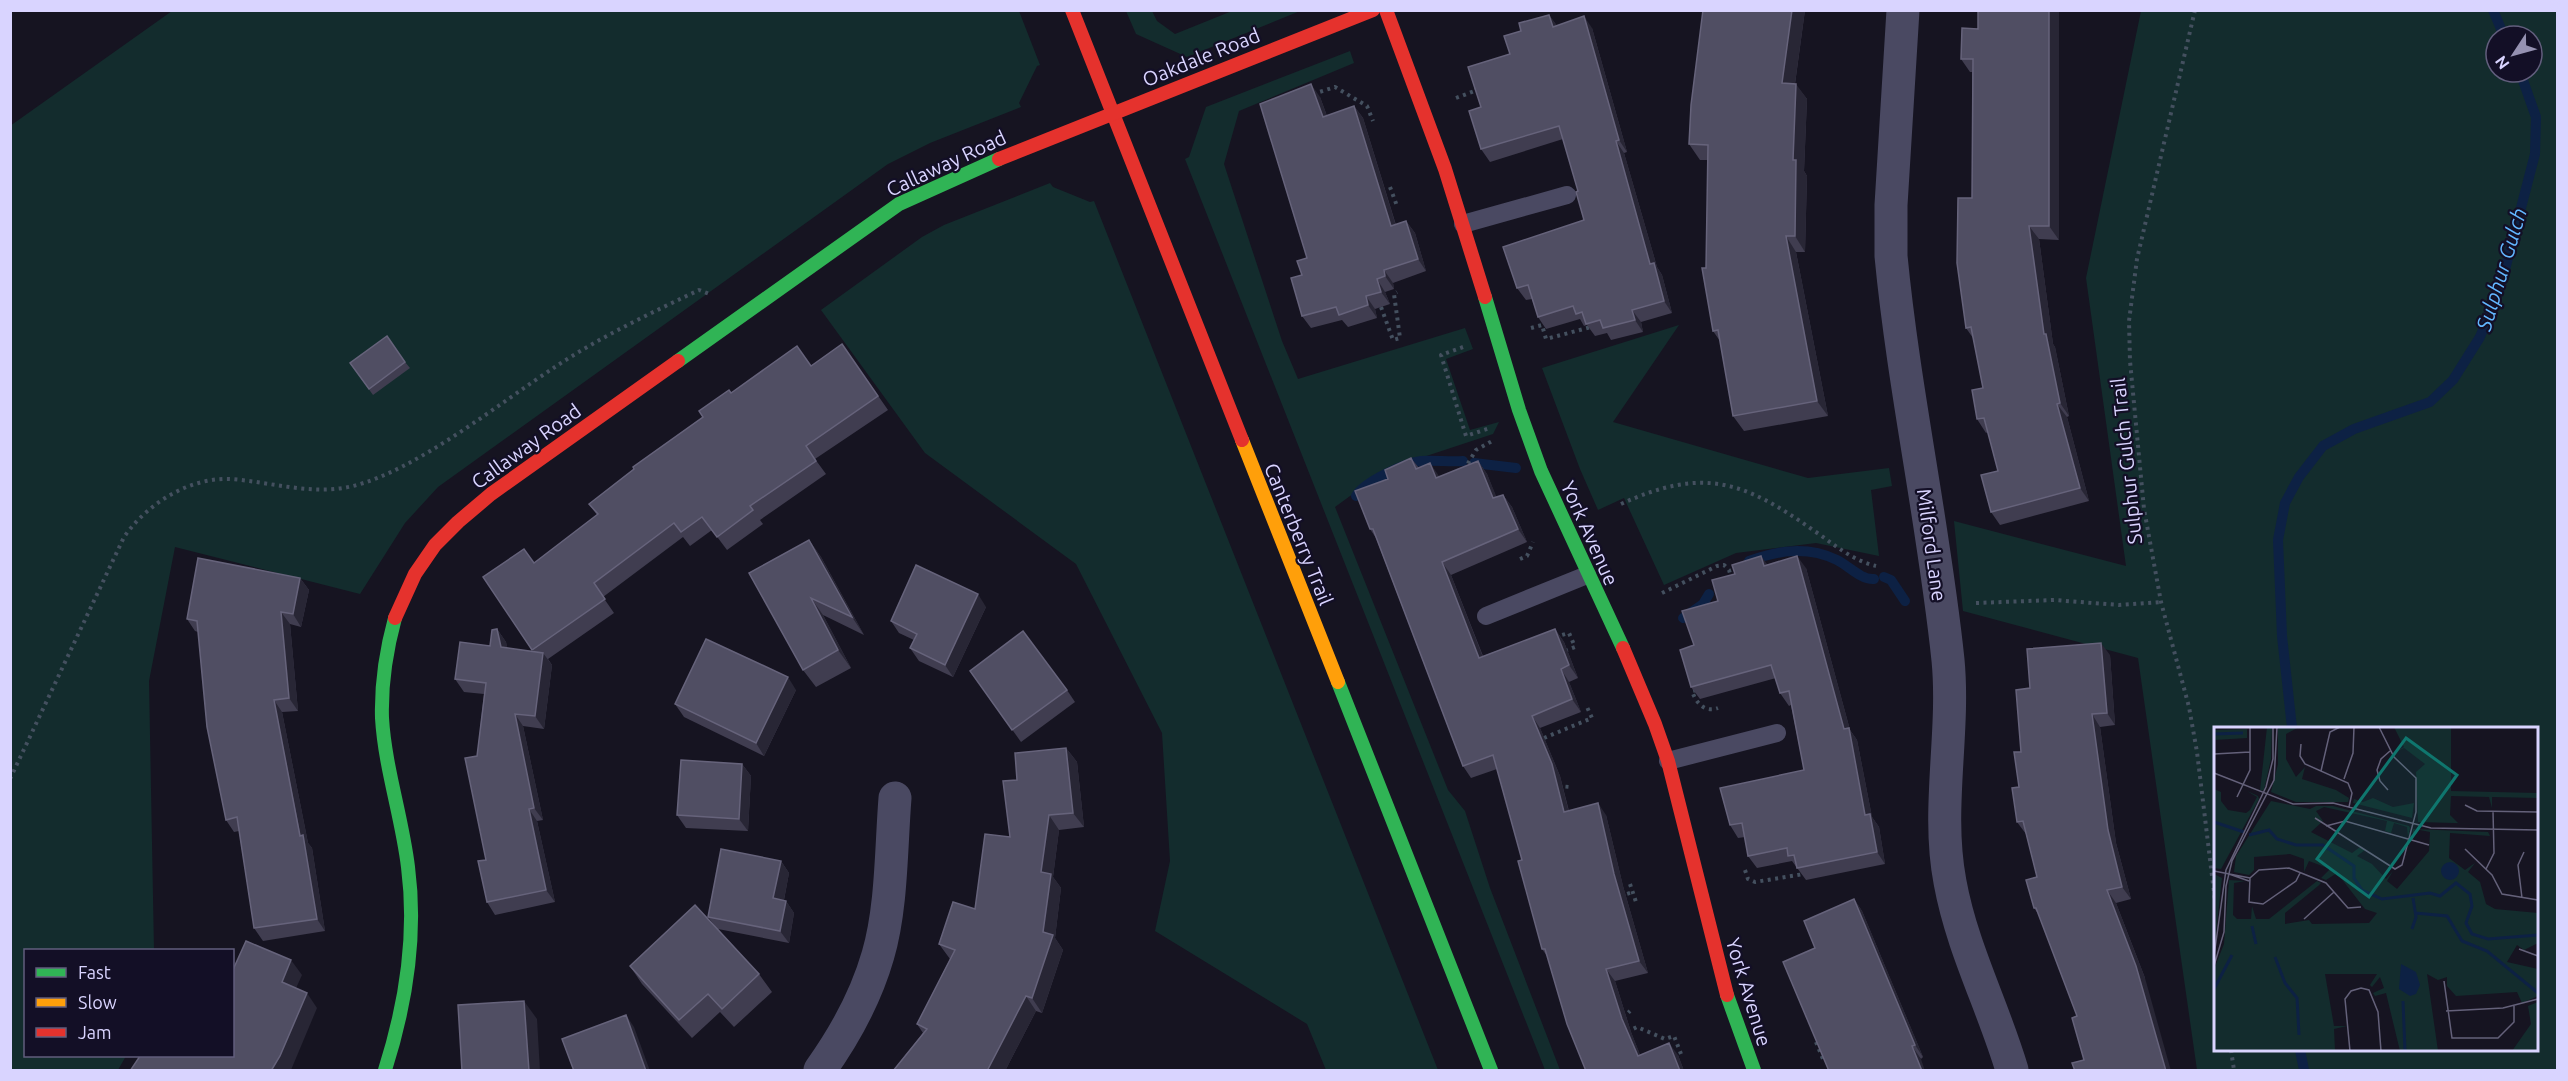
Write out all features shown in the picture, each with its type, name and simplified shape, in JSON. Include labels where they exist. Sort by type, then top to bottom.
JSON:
[{"type":"street","name":"Canterberry Trail","points":[[1071,10],[1491,1071]]},
{"type":"street","name":"Oakdale Road","points":[[1111,114],[1373,10]]},
{"type":"street","name":"York Avenue","points":[[1386,10],[1414,82],[1463,224],[1522,419],[1554,501],[1645,697],[1668,761],[1684,815],[1718,967],[1755,1071]]},
{"type":"street","name":"Milford Lane","points":[[1904,10],[1891,206],[1892,256],[1948,662],[1949,733],[1946,822],[1948,862],[1962,936],[2012,1071]]},
{"type":"street","name":"Callaway Road","points":[[385,1071],[404,1001],[411,947],[411,919],[406,853],[385,742],[383,680],[386,657],[399,612],[427,554],[443,535],[491,494],[899,204],[946,181],[1111,114]]},
{"type":"street","points":[[820,1071],[848,1028],[878,954],[885,920],[895,798]]},
{"type":"lane","points":[[1463,224],[1567,195]]},
{"type":"lane","points":[[1486,616],[1587,575]]},
{"type":"lane","points":[[1668,761],[1777,733]]},
{"type":"path","name":"Sulphur Gulch Trail","points":[[2195,10],[2137,259],[2129,321],[2134,417],[2144,509],[2161,602],[2189,707],[2214,893]]},
{"type":"path","points":[[1455,98],[1477,90],[1475,83]]},
{"type":"path","points":[[1305,97],[1335,87],[1367,106],[1373,121]]},
{"type":"path","points":[[1389,188],[1396,206]]},
{"type":"path","points":[[1383,200],[1392,196]]},
{"type":"path","points":[[10,779],[124,537],[133,523],[152,506],[177,492],[207,482],[230,479],[316,489],[351,487],[378,478],[440,444],[558,365],[614,333],[699,290],[713,295]]},
{"type":"path","points":[[1381,307],[1392,340],[1400,338],[1394,294],[1397,292]]},
{"type":"path","points":[[1528,329],[1542,325],[1546,339],[1592,327]]},
{"type":"path","points":[[1468,345],[1441,355],[1466,436],[1495,426]]},
{"type":"path","points":[[1461,476],[1476,450],[1500,437]]},
{"type":"path","points":[[1621,504],[1648,491],[1678,483],[1698,482],[1738,487],[1773,503],[1841,551],[1864,563],[1876,566]]},
{"type":"path","points":[[1520,559],[1527,556],[1533,543],[1531,537]]},
{"type":"path","points":[[1662,593],[1717,566],[1724,566],[1729,570],[1735,589]]},
{"type":"path","points":[[1965,604],[2054,600],[2119,605],[2161,602]]},
{"type":"path","points":[[1552,638],[1569,633],[1575,647],[1567,650]]},
{"type":"path","points":[[1697,690],[1692,691],[1695,701],[1707,708],[1718,708]]},
{"type":"path","points":[[1545,738],[1592,718],[1587,706]]},
{"type":"path","points":[[1553,786],[1570,787]]},
{"type":"path","points":[[1745,870],[1748,879],[1755,882],[1804,874]]},
{"type":"path","points":[[1630,884],[1636,902]]},
{"type":"path","points":[[1615,898],[1633,892]]},
{"type":"path","points":[[1620,1020],[1630,1011]]},
{"type":"path","points":[[1617,1036],[1637,1027],[1665,1040],[1674,1036],[1681,1054]]},
{"type":"path","points":[[1816,1042],[1824,1059]]},
{"type":"path","points":[[1820,1051],[1830,1047]]},
{"type":"path","points":[[2231,1051],[2234,1071]]},
{"type":"green space","points":[[172,11],[1019,11],[1040,65],[1037,66],[1019,103],[1021,107],[930,143],[888,164],[438,487],[405,523],[360,594],[175,547],[149,681],[154,949],[24,949],[24,1057],[125,1057],[118,1070],[11,1070],[10,126]]},
{"type":"green space","points":[[1126,11],[1152,11],[1157,21],[1175,34],[1232,11],[1300,11],[1187,57],[1136,34]]},
{"type":"green space","points":[[2141,11],[2557,11],[2557,1070],[2197,1070],[2138,658],[1963,611],[1954,521],[2126,566],[2086,278]]},
{"type":"green space","points":[[1350,51],[1354,63],[1239,111],[1224,164],[1282,341],[1298,379],[1465,328],[1473,349],[1446,359],[1470,430],[1499,422],[1493,434],[1387,469],[1335,507],[1448,790],[1465,811],[1490,888],[1560,1070],[1545,1070],[1185,159],[1189,157],[1206,107]]},
{"type":"green space","points":[[1050,183],[1053,187],[1090,202],[1094,201],[1438,1070],[1326,1070],[1307,1024],[1155,931],[1170,861],[1162,733],[1076,564],[925,453],[821,310],[922,237],[944,225]]},
{"type":"green space","points":[[1679,325],[1613,422],[1808,478],[1889,468],[1892,486],[1871,490],[1879,556],[1816,543],[1736,553],[1664,585],[1624,498],[1598,510],[1542,368]]},
{"type":"building","points":[[1703,10],[1792,10],[1782,83],[1796,84],[1793,160],[1796,160],[1795,236],[1786,236],[1817,401],[1733,416],[1718,330],[1713,331],[1702,268],[1706,268],[1708,145],[1689,144],[1691,105]]},
{"type":"building","points":[[1978,10],[2049,10],[2049,226],[2029,226],[2044,334],[2046,334],[2060,403],[2057,404],[2080,488],[1991,512],[1981,475],[1998,471],[1984,418],[1977,419],[1972,390],[1983,388],[1971,327],[1966,328],[1957,263],[1958,198],[1972,198],[1973,59],[1961,59],[1962,28],[1978,29]]},
{"type":"building","points":[[1549,15],[1553,27],[1584,16],[1619,140],[1616,141],[1650,264],[1654,263],[1664,301],[1632,310],[1635,320],[1603,328],[1600,320],[1586,324],[1582,312],[1576,314],[1573,306],[1538,317],[1528,285],[1517,288],[1503,247],[1584,220],[1559,126],[1481,149],[1469,111],[1481,107],[1468,67],[1510,54],[1504,36],[1521,31],[1519,23]]},
{"type":"building","points":[[1311,84],[1323,117],[1354,106],[1391,226],[1406,221],[1418,259],[1384,270],[1385,276],[1377,279],[1381,292],[1366,296],[1368,305],[1339,315],[1336,307],[1302,316],[1291,278],[1302,275],[1297,261],[1307,258],[1260,104]]},
{"type":"building","points":[[387,336],[405,362],[369,389],[350,363]]},
{"type":"building","points":[[842,344],[878,396],[806,446],[816,461],[750,506],[753,510],[717,537],[702,517],[681,532],[674,523],[594,583],[605,599],[532,650],[483,577],[524,549],[534,563],[598,514],[589,504],[634,469],[633,467],[703,417],[699,411],[729,390],[731,393],[797,346],[811,366]]},
{"type":"building","points":[[1411,458],[1416,469],[1430,463],[1436,478],[1478,461],[1493,498],[1503,495],[1518,529],[1442,562],[1479,658],[1555,629],[1569,665],[1561,669],[1572,699],[1532,716],[1552,764],[1564,812],[1598,803],[1614,874],[1639,961],[1606,969],[1622,1019],[1638,1056],[1669,1043],[1680,1071],[1586,1071],[1567,1024],[1545,949],[1542,949],[1518,861],[1522,860],[1493,755],[1463,766],[1373,529],[1370,529],[1355,491],[1388,479],[1385,470]]},
{"type":"building","points":[[809,540],[852,617],[811,598],[838,650],[803,670],[749,573]]},
{"type":"building","points":[[1761,556],[1764,566],[1797,556],[1844,729],[1849,728],[1865,815],[1870,814],[1877,852],[1797,868],[1794,855],[1788,856],[1787,848],[1748,856],[1742,823],[1730,825],[1720,788],[1804,770],[1789,691],[1780,693],[1771,665],[1691,687],[1680,650],[1694,645],[1682,611],[1718,601],[1712,580],[1735,574],[1732,565]]},
{"type":"building","points":[[198,558],[300,578],[293,614],[281,612],[289,698],[274,700],[300,836],[303,835],[317,919],[254,928],[237,817],[226,820],[207,727],[197,621],[187,619]]},
{"type":"building","points":[[916,565],[978,594],[945,665],[910,648],[917,634],[891,621]]},
{"type":"building","points":[[497,629],[501,647],[543,653],[535,716],[515,714],[534,808],[529,809],[546,890],[487,902],[478,861],[486,860],[465,758],[477,756],[486,683],[455,679],[460,642],[490,646],[492,630]]},
{"type":"building","points":[[1023,631],[1067,690],[1012,730],[970,671]]},
{"type":"building","points":[[706,639],[788,677],[756,743],[675,704]]},
{"type":"building","points":[[2101,643],[2107,713],[2092,714],[2108,830],[2122,887],[2107,890],[2136,966],[2166,1071],[2075,1071],[2072,1063],[2084,1060],[2072,1018],[2077,1016],[2036,908],[2034,908],[2026,880],[2037,877],[2023,821],[2017,822],[2012,788],[2019,787],[2014,752],[2021,752],[2016,690],[2030,688],[2027,649]]},
{"type":"building","points":[[1066,748],[1073,813],[1049,815],[1041,872],[1051,874],[1043,932],[1053,935],[1032,998],[1026,996],[987,1071],[893,1071],[927,1029],[917,1024],[955,950],[939,944],[953,902],[975,909],[985,834],[1010,837],[1003,781],[1017,780],[1015,753]]},
{"type":"building","points":[[681,760],[742,764],[739,819],[677,815]]},
{"type":"building","points":[[721,849],[781,861],[773,898],[786,901],[780,931],[708,917]]},
{"type":"building","points":[[1854,899],[1915,1045],[1912,1046],[1922,1071],[1829,1071],[1783,962],[1815,948],[1804,921]]},
{"type":"building","points":[[695,905],[759,974],[722,1009],[708,994],[679,1020],[630,966]]},
{"type":"building","points":[[246,941],[291,960],[282,982],[307,993],[280,1056],[271,1071],[130,1071],[139,1057],[234,1057],[234,968]]},
{"type":"building","points":[[524,1001],[529,1071],[462,1071],[458,1005]]},
{"type":"building","points":[[626,1015],[646,1071],[574,1071],[562,1039]]},
{"type":"waterway","name":"Sulphur Gulch","points":[[2493,10],[2499,24]]},
{"type":"waterway","name":"Sulphur Gulch","points":[[2292,727],[2282,636],[2278,540],[2285,503],[2299,477],[2323,446],[2354,429],[2430,402],[2453,380],[2480,337],[2501,285],[2535,154],[2536,117],[2524,84]]},
{"type":"waterway","points":[[1356,496],[1376,479],[1405,465],[1421,461],[1463,461]]},
{"type":"waterway","points":[[1474,463],[1516,468]]},
{"type":"waterway","points":[[1749,561],[1771,554],[1804,551],[1837,560],[1864,577],[1874,579]]},
{"type":"waterway","points":[[1884,577],[1891,580],[1905,601]]},
{"type":"waterway","points":[[1683,618],[1703,604],[1709,594]]},
{"type":"waterway","name":"Sulphur Gulch","points":[[2300,1051],[2304,1070]]},
{"type":"traffic: fast","points":[[678,361],[899,204],[999,159]]},
{"type":"traffic: fast","points":[[1485,297],[1519,410],[1541,471],[1623,648]]},
{"type":"traffic: fast","points":[[385,1070],[404,995],[411,919],[408,867],[386,755],[382,718],[385,668],[395,618]]},
{"type":"traffic: fast","points":[[1338,682],[1491,1070]]},
{"type":"traffic: fast","points":[[1727,995],[1754,1070]]},
{"type":"traffic: slow","points":[[1242,440],[1338,682]]},
{"type":"traffic: jam","points":[[1072,10],[1242,440]]},
{"type":"traffic: jam","points":[[999,159],[1373,10]]},
{"type":"traffic: jam","points":[[1386,10],[1445,169],[1485,297]]},
{"type":"traffic: jam","points":[[395,618],[415,574],[435,545],[458,522],[491,494],[678,361]]},
{"type":"traffic: jam","points":[[1623,648],[1668,761],[1727,995]]}]
